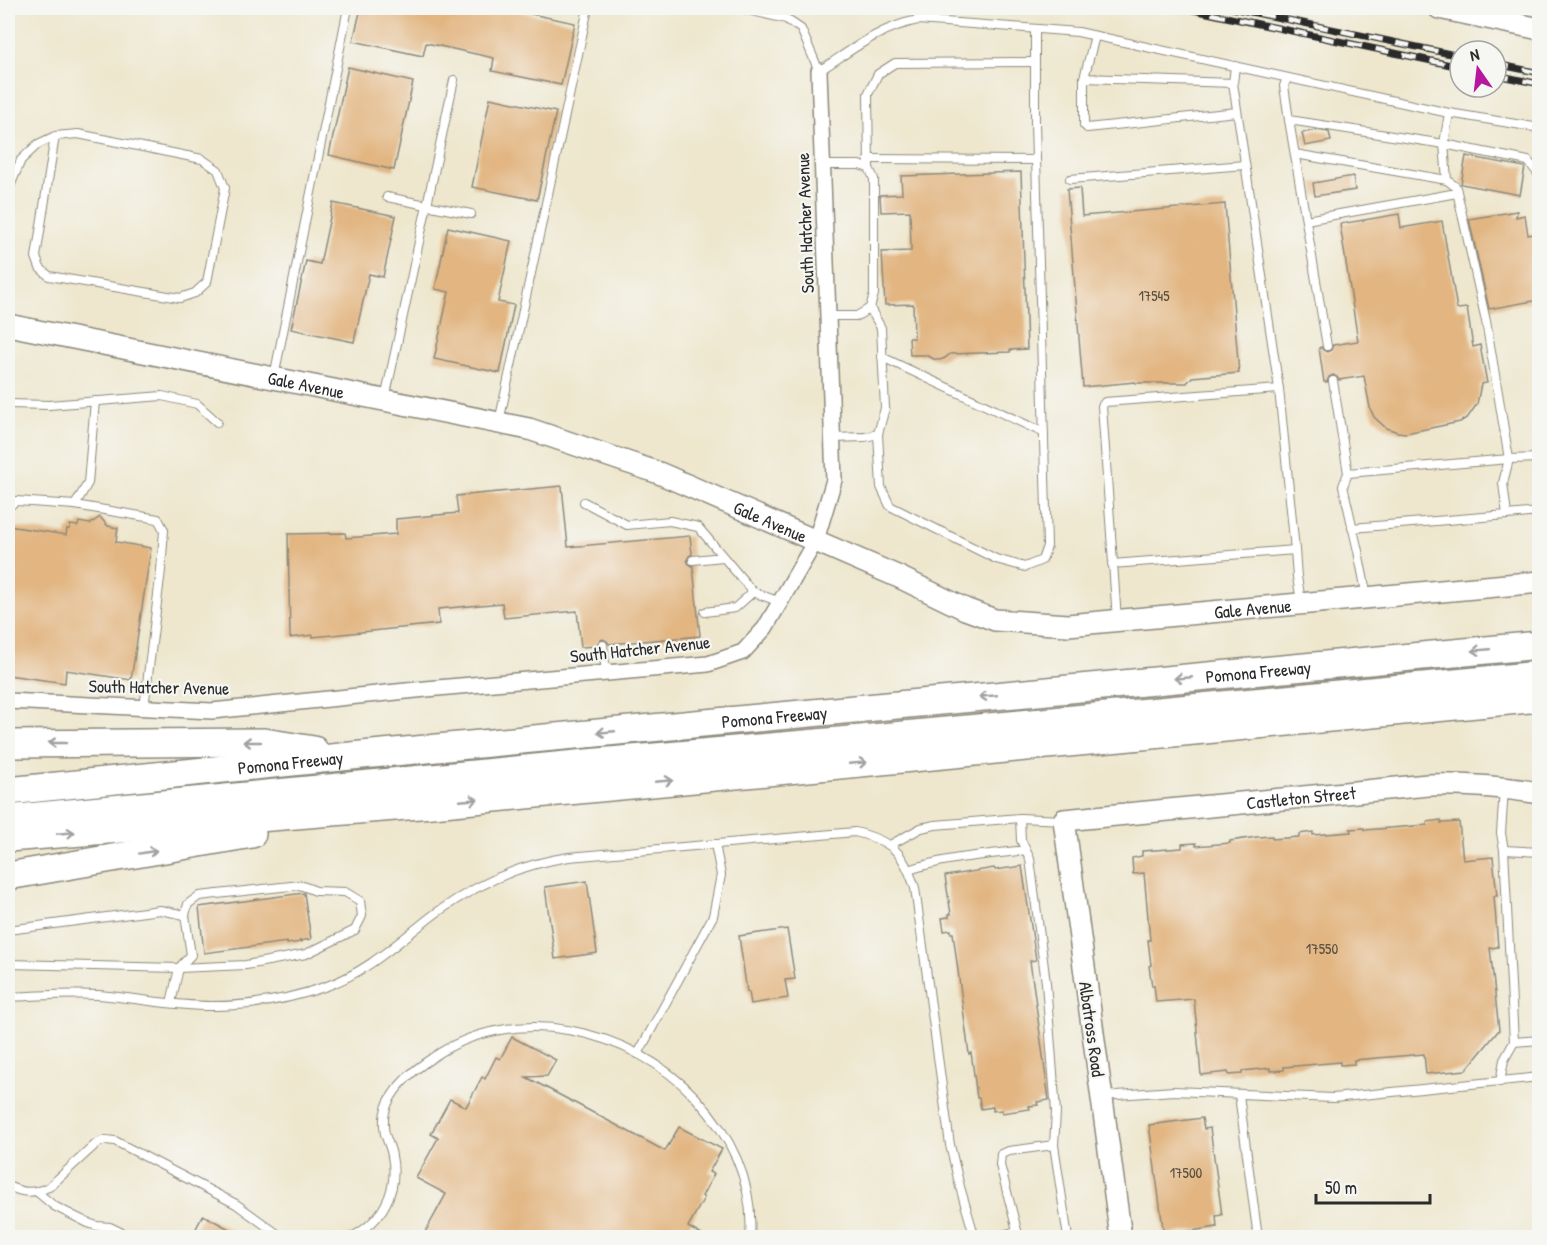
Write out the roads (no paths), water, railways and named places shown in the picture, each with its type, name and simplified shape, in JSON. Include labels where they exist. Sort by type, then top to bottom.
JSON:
[{"type":"highway","name":"Pomona Freeway","points":[[8,791],[351,756],[1539,645]]},
{"type":"highway","points":[[8,807],[1539,665]]},
{"type":"highway","points":[[8,819],[1539,675]]},
{"type":"highway","points":[[8,838],[432,804],[1539,698]]},
{"type":"highway","points":[[8,744],[264,742],[351,756]]},
{"type":"highway","points":[[8,876],[432,804]]},
{"type":"main road","points":[[1439,8],[1469,10],[1539,28]]},
{"type":"main road","name":"Gale Avenue","points":[[8,325],[529,429],[659,473],[816,540],[965,609],[995,620],[1068,625],[1539,582]]},
{"type":"main road","name":"Castleton Street","points":[[1064,820],[1428,785],[1464,784],[1539,793]]},
{"type":"main road","name":"Albatross Road","points":[[1064,820],[1121,1238]]},
{"type":"street","name":"South Hatcher Avenue","points":[[8,701],[212,711],[708,664],[743,652],[765,628],[816,540],[834,480],[819,71]]},
{"type":"lane","points":[[274,378],[348,8]]},
{"type":"lane","points":[[499,423],[588,8]]},
{"type":"lane","points":[[739,8],[786,19],[801,29],[819,71],[879,32],[900,23],[918,20],[1078,32],[1449,113],[1539,128]]},
{"type":"lane","points":[[870,308],[881,328],[885,408],[878,434],[881,487],[890,506],[996,559],[1025,567],[1042,560],[1047,546],[1036,160],[1035,29]]},
{"type":"lane","points":[[1095,36],[1084,78],[1084,125],[1087,128],[1237,112]]},
{"type":"lane","points":[[828,316],[857,316],[870,308],[874,294],[874,179],[869,168],[868,94],[878,74],[895,63],[1035,62]]},
{"type":"lane","points":[[1235,66],[1233,83],[1279,389],[1301,604]]},
{"type":"lane","points":[[1084,78],[1233,83]]},
{"type":"lane","points":[[1287,78],[1284,86],[1289,120],[1327,346]]},
{"type":"lane","points":[[385,401],[454,80]]},
{"type":"lane","points":[[1446,180],[1444,144],[1449,113]]},
{"type":"lane","points":[[1289,120],[1444,144],[1528,160],[1539,176]]},
{"type":"lane","points":[[8,191],[21,160],[38,144],[55,136],[78,134],[202,159],[218,170],[225,188],[207,282],[195,293],[180,298],[49,276],[40,268],[36,257],[55,136]]},
{"type":"lane","points":[[1295,154],[1446,180],[1456,187],[1486,321],[1509,459],[1503,483],[1507,515]]},
{"type":"lane","points":[[869,159],[1036,160]]},
{"type":"lane","points":[[822,165],[859,165],[869,168]]},
{"type":"lane","points":[[1070,179],[1245,165]]},
{"type":"lane","points":[[1306,220],[1457,193]]},
{"type":"lane","points":[[387,197],[471,214]]},
{"type":"lane","points":[[882,357],[1044,433]]},
{"type":"lane","points":[[1333,381],[1348,473],[1343,486],[1368,598]]},
{"type":"lane","points":[[1117,621],[1102,406],[1105,402],[1279,389]]},
{"type":"lane","points":[[8,404],[49,405],[162,396],[197,404],[217,422]]},
{"type":"lane","points":[[75,505],[88,483],[95,401]]},
{"type":"lane","points":[[832,438],[878,434]]},
{"type":"lane","points":[[1348,473],[1539,458]]},
{"type":"lane","points":[[8,507],[16,501],[75,505],[158,519],[164,530],[144,708]]},
{"type":"lane","points":[[584,502],[627,525],[670,521],[698,527],[753,592],[780,602]]},
{"type":"lane","points":[[1352,528],[1539,512]]},
{"type":"lane","points":[[1112,564],[1295,550]]},
{"type":"lane","points":[[693,560],[723,557]]},
{"type":"lane","points":[[705,612],[735,608],[753,592]]},
{"type":"lane","points":[[603,645],[606,673]]},
{"type":"lane","points":[[1500,1082],[1504,1060],[1514,1042],[1504,850],[1501,833],[1504,788]]},
{"type":"lane","points":[[1020,818],[1021,840],[1030,859],[1046,983],[1056,1112],[1054,1145],[1068,1238]]},
{"type":"lane","points":[[890,844],[928,826],[1020,818],[1064,820]]},
{"type":"lane","points":[[8,997],[95,995],[209,1006],[274,1000],[329,985],[349,976],[368,966],[456,900],[512,871],[549,860],[855,832],[873,836],[890,844],[899,853],[909,870],[915,888],[950,1145],[975,1238]]},
{"type":"lane","points":[[639,1054],[713,916],[721,875],[715,844]]},
{"type":"lane","points":[[909,870],[943,861],[1026,850]]},
{"type":"lane","points":[[1504,850],[1539,852]]},
{"type":"lane","points":[[8,964],[179,968],[246,966],[306,954],[355,930],[362,916],[360,901],[345,892],[316,891],[300,885],[199,896],[188,904],[185,915],[191,955],[179,968],[171,1003]]},
{"type":"lane","points":[[8,930],[160,910],[185,915]]},
{"type":"lane","points":[[350,1238],[364,1231],[387,1203],[393,1184],[394,1166],[385,1134],[384,1118],[387,1104],[403,1082],[419,1066],[456,1044],[485,1033],[534,1027],[573,1031],[617,1043],[639,1054],[677,1079],[712,1115],[726,1136],[742,1172],[748,1193],[751,1215],[750,1238]]},
{"type":"lane","points":[[1514,1042],[1539,1040]]},
{"type":"lane","points":[[1101,1096],[1174,1091],[1332,1098],[1539,1077]]},
{"type":"lane","points":[[1239,1095],[1258,1238]]},
{"type":"lane","points":[[8,1186],[24,1192],[49,1187],[96,1144],[105,1140],[115,1141],[236,1204],[284,1238]]},
{"type":"lane","points":[[992,1238],[1018,1234],[1000,1165],[1001,1154],[1054,1145]]},
{"type":"lane","points":[[36,1191],[54,1206],[88,1223],[110,1227],[133,1238]]},
{"type":"railway","points":[[1184,8],[1448,64]]},
{"type":"railway","points":[[1232,8],[1448,53]]},
{"type":"railway","points":[[1508,66],[1540,73]]},
{"type":"railway","points":[[1508,77],[1540,84]]}]
